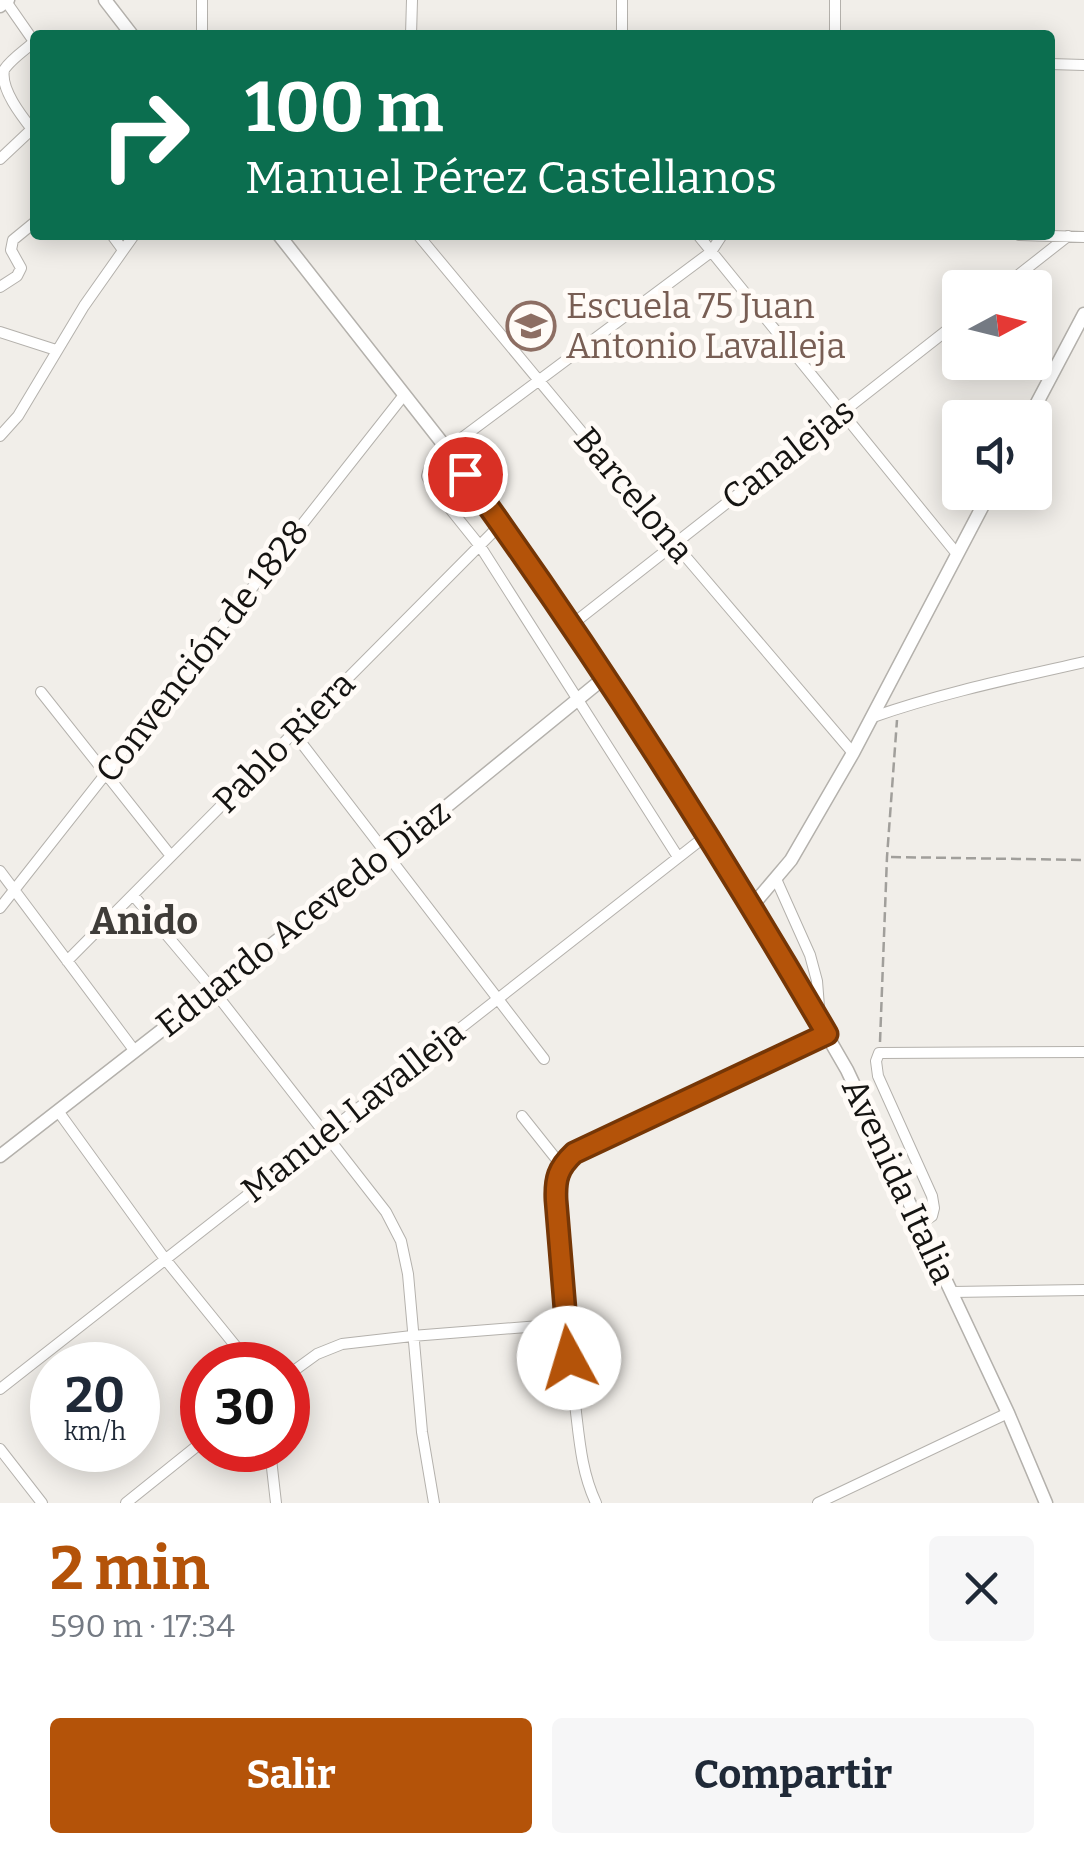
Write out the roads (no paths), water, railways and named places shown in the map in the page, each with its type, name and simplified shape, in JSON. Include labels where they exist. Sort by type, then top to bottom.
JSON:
[{"type":"street","points":[[105,0],[128,30]]},
{"type":"street","points":[[202,0],[202,30]]},
{"type":"street","points":[[411,30],[412,0]]},
{"type":"street","points":[[622,0],[622,30]]},
{"type":"street","points":[[835,0],[835,30]]},
{"type":"street","points":[[5,2],[30,35]]},
{"type":"street","points":[[30,47],[4,70],[2,82],[4,92],[30,127]]},
{"type":"street","points":[[1055,64],[1084,65]]},
{"type":"street","points":[[0,159],[30,134]]},
{"type":"street","points":[[0,287],[17,276],[21,268],[11,250],[13,240],[30,226]]},
{"type":"street","points":[[1055,236],[1084,237]]},
{"type":"street","points":[[1025,270],[1068,236]]},
{"type":"street","points":[[116,240],[123,250]]},
{"type":"street","points":[[0,436],[18,416],[84,306],[130,240]]},
{"type":"street","name":"Avenida Italia","points":[[283,240],[501,524],[752,906],[824,1028],[952,1292],[1046,1503]]},
{"type":"street","name":"Barcelona","points":[[422,240],[853,753]]},
{"type":"street","points":[[702,240],[958,554]]},
{"type":"street","points":[[678,857],[480,546],[430,485],[427,476],[430,466],[447,449],[711,252],[719,240]]},
{"type":"street","points":[[1039,400],[1084,314]]},
{"type":"street","points":[[0,332],[56,350]]},
{"type":"street","name":"Canalejas","points":[[570,626],[942,334]]},
{"type":"street","name":"Convención de 1828","points":[[0,908],[404,394]]},
{"type":"street","points":[[752,906],[791,860],[874,718],[981,510]]},
{"type":"street","name":"Pablo Riera","points":[[67,962],[501,524]]},
{"type":"street","points":[[874,718],[1084,662]]},
{"type":"street","name":"Eduardo Acevedo Diaz","points":[[0,1156],[386,855],[604,678]]},
{"type":"street","points":[[41,692],[171,856]]},
{"type":"street","points":[[293,732],[544,1058]]},
{"type":"street","name":"Manuel Lavalleja","points":[[0,1389],[707,834]]},
{"type":"street","points":[[0,871],[134,1050]]},
{"type":"street","points":[[596,1503],[582,1458],[565,1324],[555,1181],[561,1165],[574,1153],[824,1028],[810,955],[776,880]]},
{"type":"street","points":[[133,895],[325,1133],[386,1212],[401,1241],[408,1274],[422,1432],[434,1503]]},
{"type":"street","points":[[920,1224],[932,1216],[932,1196],[878,1076],[876,1061],[880,1053],[1084,1052]]},
{"type":"street","points":[[58,1111],[166,1259],[233,1342]]},
{"type":"street","points":[[522,1116],[561,1165]]},
{"type":"street","points":[[952,1292],[1084,1290]]},
{"type":"street","points":[[310,1360],[330,1347],[565,1324]]},
{"type":"street","points":[[818,1503],[1008,1413]]},
{"type":"street","points":[[0,1449],[42,1503]]},
{"type":"street","points":[[126,1503],[180,1460]]},
{"type":"street","points":[[272,1472],[276,1503]]},
{"type":"place","name":"Escuela 75 Juan Antonio Lavalleja","points":[[531,326]]},
{"type":"district","name":"Anido","points":[[144,921]]}]
